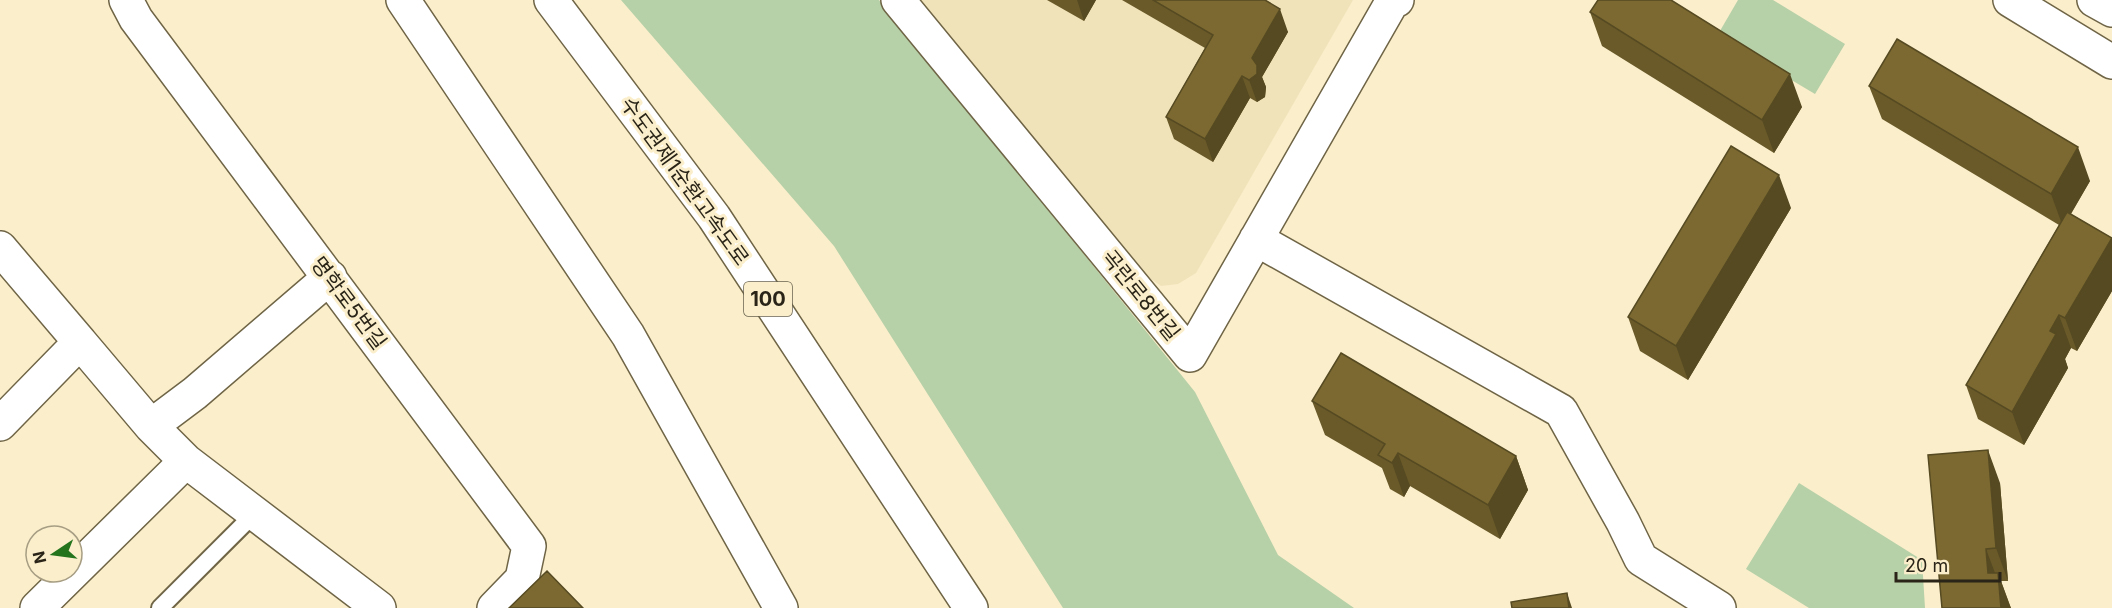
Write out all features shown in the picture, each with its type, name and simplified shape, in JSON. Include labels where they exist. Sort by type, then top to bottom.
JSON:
[{"type":"main road","name":"명학로5번길","points":[[126,0],[136,19],[529,546],[522,579],[494,608]]},
{"type":"main road","points":[[403,0],[628,335],[781,608]]},
{"type":"main road","name":"수도권제1순환고속도로","points":[[551,0],[714,217],[971,608]]},
{"type":"main road","name":"곡란로8번길","points":[[898,0],[1190,355],[1392,2],[1397,0]]},
{"type":"main road","points":[[2010,0],[2112,62]]},
{"type":"main road","points":[[2094,0],[2112,10]]},
{"type":"main road","points":[[1257,239],[1561,411],[1641,559],[1719,608]]},
{"type":"main road","points":[[0,248],[152,426],[186,461],[379,608]]},
{"type":"main road","points":[[152,426],[195,393],[330,277]]},
{"type":"main road","points":[[0,424],[80,342]]},
{"type":"main road","points":[[37,608],[186,461]]},
{"type":"lane","points":[[160,608],[255,513]]},
{"type":"shaded area","points":[[920,0],[1353,0],[1196,273],[1178,284],[1161,286],[1144,274]]},
{"type":"green space","points":[[621,0],[879,0],[1195,392],[1278,555],[1354,608],[1063,608],[834,246]]},
{"type":"green space","points":[[1738,0],[1773,0],[1845,44],[1815,94],[1717,36]]},
{"type":"green space","points":[[1799,483],[1922,560],[1925,608],[1809,608],[1746,569]]},
{"type":"building","points":[[1153,0],[1265,0],[1280,9],[1252,58],[1257,65],[1257,74],[1249,80],[1242,76],[1205,139],[1166,117],[1213,35]]},
{"type":"building","points":[[1598,0],[1671,0],[1790,74],[1762,120],[1590,12]]},
{"type":"building","points":[[1897,39],[2078,147],[2051,194],[1869,86]]},
{"type":"building","points":[[1731,146],[1779,175],[1676,346],[1628,317]]},
{"type":"building","points":[[2067,212],[2112,238],[2065,318],[2059,315],[2050,331],[2056,334],[2012,412],[1966,385]]},
{"type":"building","points":[[1341,353],[1516,456],[1488,505],[1398,453],[1392,463],[1378,455],[1385,444],[1312,401]]},
{"type":"building","points":[[1988,450],[1996,548],[1986,549],[1988,573],[1998,573],[2001,608],[1942,608],[1928,455]]},
{"type":"building","points":[[547,571],[583,608],[509,608]]},
{"type":"building","points":[[1567,593],[1569,608],[1512,608],[1511,602]]}]
